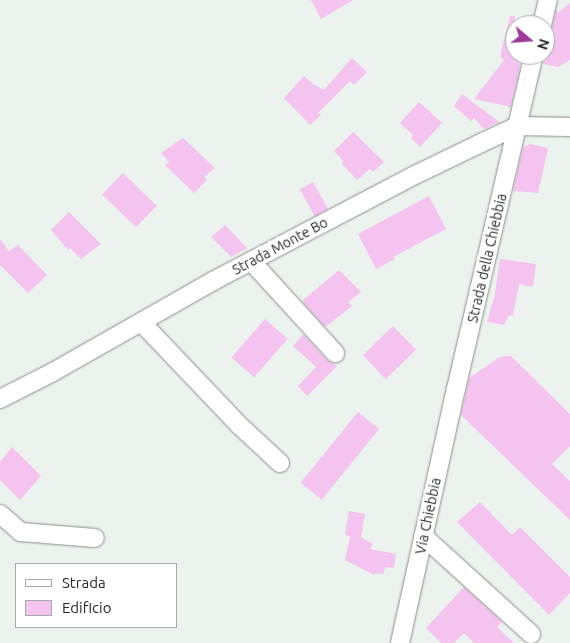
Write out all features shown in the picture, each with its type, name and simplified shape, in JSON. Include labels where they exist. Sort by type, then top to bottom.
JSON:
[{"type":"street","points":[[544,15],[548,0]]},
{"type":"street","name":"Strada della Chiebbia","points":[[456,389],[532,65]]},
{"type":"street","name":"Strada Monte Bo","points":[[0,399],[53,372],[250,261],[417,174],[517,126],[570,127]]},
{"type":"street","points":[[250,261],[335,353]]},
{"type":"street","points":[[141,322],[239,425],[280,463]]},
{"type":"street","name":"Via Chiebbia","points":[[400,643],[456,389]]},
{"type":"street","points":[[0,514],[21,532],[95,538]]},
{"type":"street","points":[[423,536],[531,634]]},
{"type":"building","points":[[311,0],[353,0],[321,19]]},
{"type":"building","points":[[570,3],[570,60],[558,67],[548,65],[555,65],[555,15],[556,10],[559,12]]},
{"type":"building","points":[[505,36],[505,65],[520,65],[520,68],[511,107],[474,99],[504,60],[500,56]]},
{"type":"building","points":[[352,58],[367,72],[354,85],[350,81],[318,113],[321,115],[310,125],[284,98],[304,76],[324,90]]},
{"type":"building","points":[[462,94],[499,122],[484,129],[474,118],[471,121],[454,106]]},
{"type":"building","points":[[419,102],[442,123],[420,147],[411,138],[413,135],[400,123]]},
{"type":"building","points":[[353,132],[384,162],[373,172],[370,169],[357,180],[342,164],[343,161],[334,151]]},
{"type":"building","points":[[183,138],[215,168],[204,177],[207,180],[194,193],[165,165],[169,162],[161,153]]},
{"type":"building","points":[[530,144],[548,148],[538,193],[513,191],[523,147]]},
{"type":"building","points":[[123,173],[157,206],[136,227],[102,195]]},
{"type":"building","points":[[313,182],[328,209],[315,216],[300,189]]},
{"type":"building","points":[[429,196],[446,229],[393,257],[395,259],[376,269],[358,234]]},
{"type":"building","points":[[69,212],[101,244],[81,259],[70,248],[68,250],[51,230]]},
{"type":"building","points":[[225,225],[247,248],[231,257],[211,237]]},
{"type":"building","points":[[0,239],[9,251],[18,245],[47,275],[28,293],[0,265]]},
{"type":"building","points":[[500,259],[536,264],[533,287],[519,284],[513,316],[509,315],[504,325],[487,322],[495,294]]},
{"type":"building","points":[[339,270],[361,292],[348,302],[352,306],[325,327],[302,301]]},
{"type":"building","points":[[265,319],[288,339],[254,377],[232,357]]},
{"type":"building","points":[[393,326],[416,350],[386,379],[363,355]]},
{"type":"building","points":[[303,334],[327,360],[337,366],[307,396],[298,386],[316,367],[293,346]]},
{"type":"building","points":[[511,356],[570,414],[570,446],[552,464],[570,481],[570,520],[461,415],[469,378],[500,357]]},
{"type":"building","points":[[358,412],[379,429],[322,500],[301,483]]},
{"type":"building","points":[[12,447],[41,476],[20,500],[0,480],[0,462]]},
{"type":"building","points":[[480,502],[512,535],[520,527],[570,577],[570,593],[549,615],[457,522]]},
{"type":"building","points":[[349,511],[365,514],[361,537],[373,544],[370,549],[396,554],[394,568],[385,567],[383,574],[375,573],[374,575],[345,560],[350,536],[345,535]]},
{"type":"building","points":[[464,587],[502,622],[497,627],[514,643],[474,643],[464,633],[454,643],[441,643],[426,628]]}]
